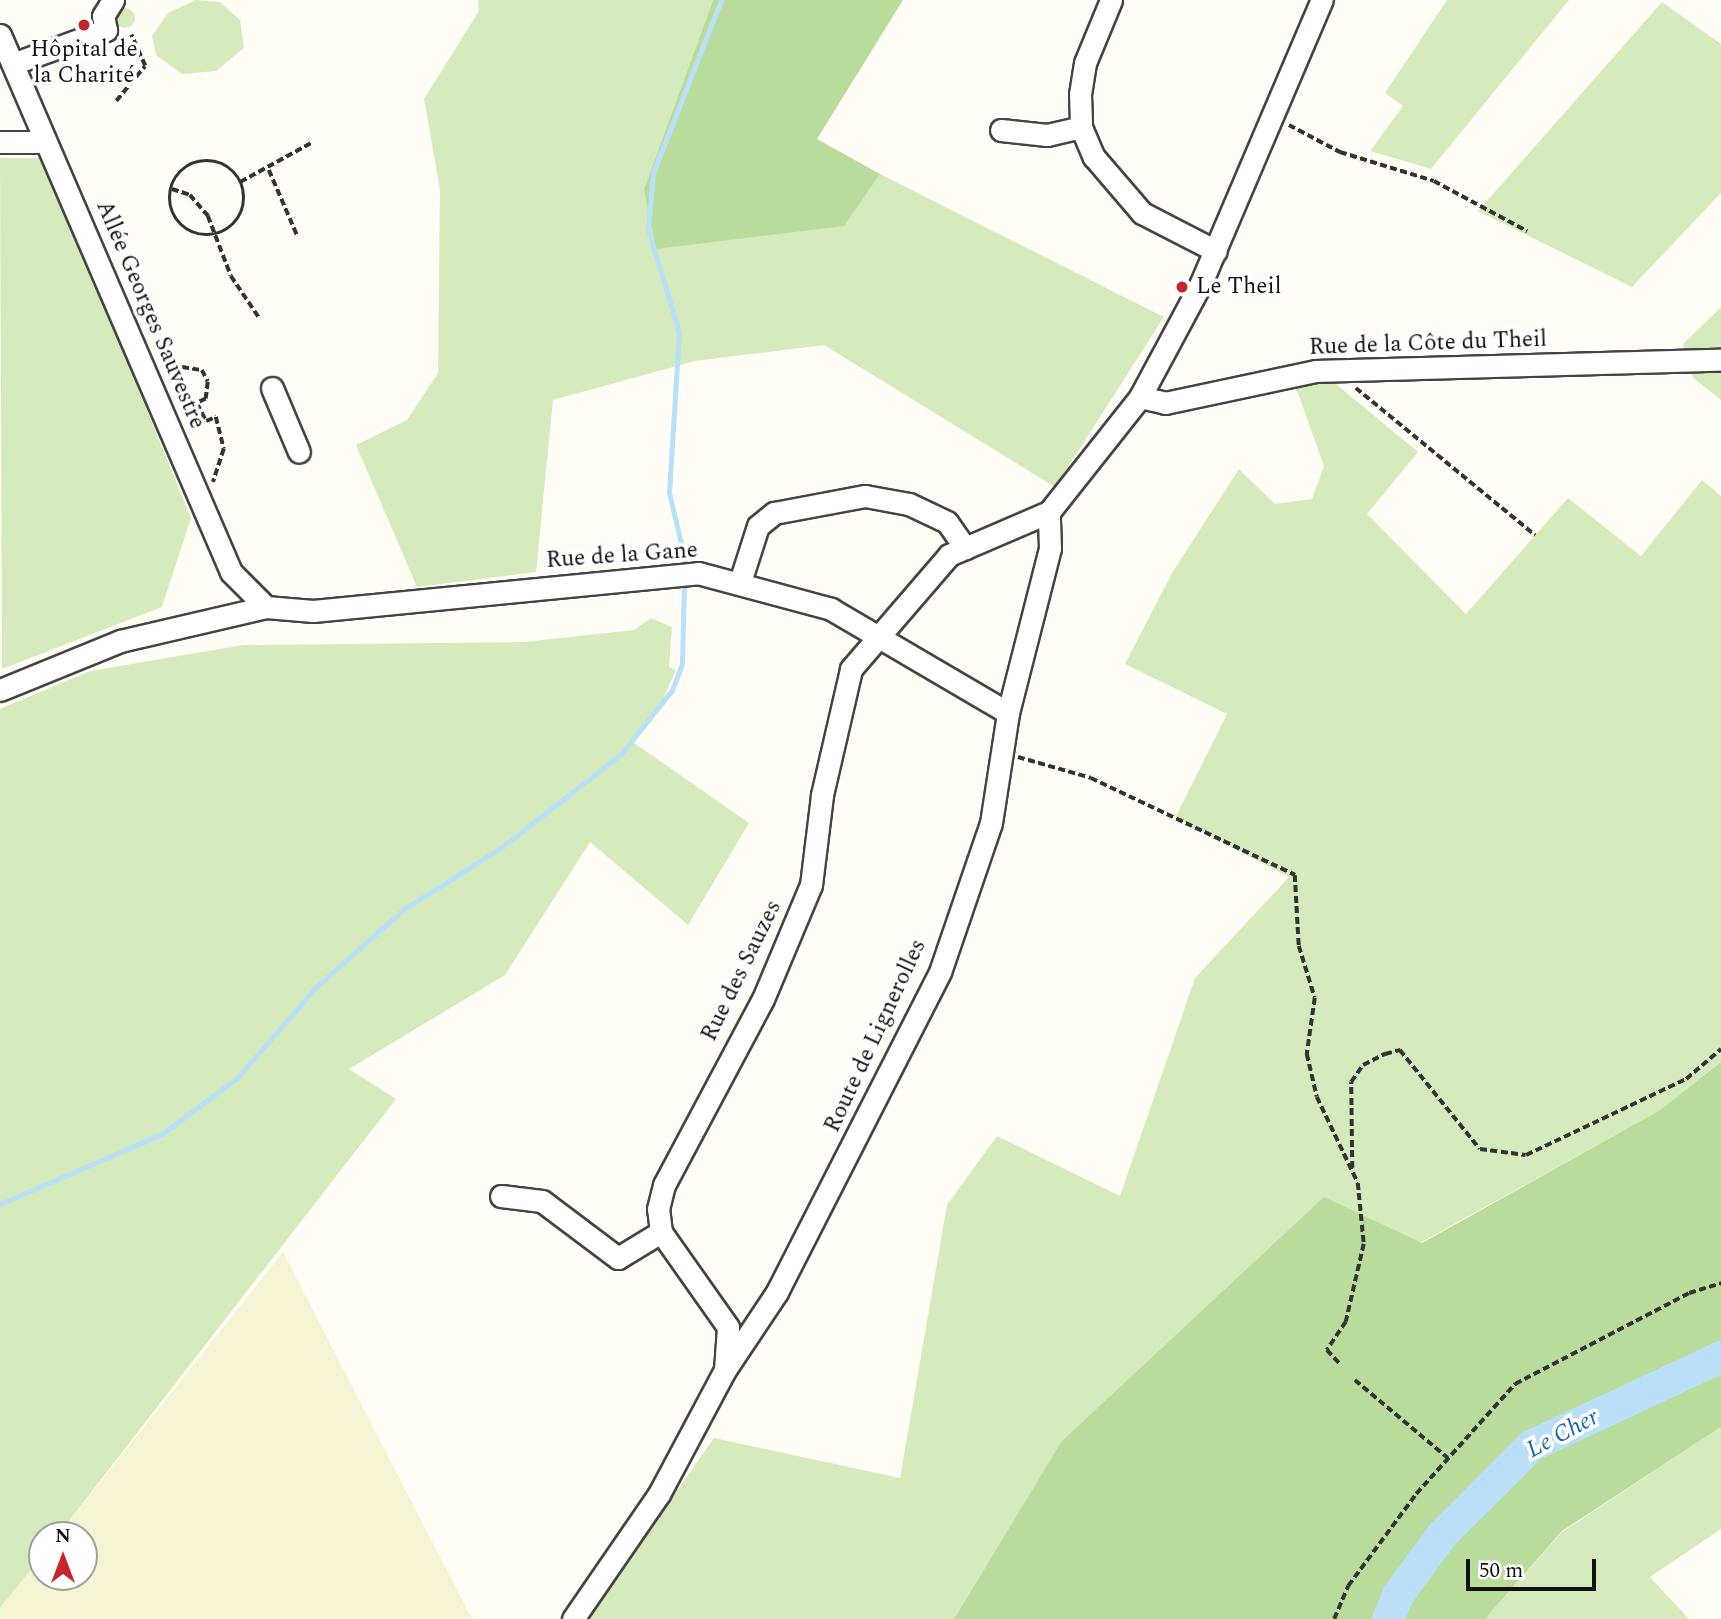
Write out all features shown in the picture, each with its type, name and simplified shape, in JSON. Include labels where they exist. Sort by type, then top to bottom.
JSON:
[{"type":"street","points":[[15,62],[106,30],[103,16],[113,0]]},
{"type":"street","points":[[1111,0],[1085,63],[1082,127],[1094,157],[1142,213],[1216,251]]},
{"type":"street","points":[[884,635],[949,555],[1049,512],[1140,397],[1216,251],[1275,118],[1322,0]]},
{"type":"street","name":"Allée Georges Sauvestre","points":[[0,35],[15,62],[45,142],[231,572],[266,607]]},
{"type":"street","points":[[1001,130],[1047,135],[1082,127]]},
{"type":"street","points":[[0,142],[45,142]]},
{"type":"street","name":"Rue de la Côte du Theil","points":[[1140,397],[1165,403],[1345,370],[1721,360]]},
{"type":"street","points":[[272,388],[299,452]]},
{"type":"street","points":[[740,582],[758,526],[774,513],[865,496],[909,504],[947,522],[965,548]]},
{"type":"street","name":"Route de Lignerolles","points":[[726,1370],[759,1320],[940,972],[991,823],[1008,713],[1050,548],[1049,512]]},
{"type":"street","name":"Rue de la Gane","points":[[0,690],[120,641],[266,607],[313,611],[698,573],[740,582],[831,610],[884,635],[1008,713]]},
{"type":"street","name":"Rue des Sauzes","points":[[661,1232],[664,1185],[762,999],[811,884],[847,678],[884,635]]},
{"type":"street","points":[[501,1196],[542,1201],[618,1258],[661,1232],[721,1312],[730,1341],[726,1370],[659,1494],[573,1619]]},
{"type":"street","points":[[721,1312],[759,1320]]},
{"type":"path","points":[[116,101],[145,66],[131,35]]},
{"type":"path","points":[[1275,118],[1340,152],[1434,181],[1527,231]]},
{"type":"path","points":[[240,182],[269,170],[313,142]]},
{"type":"path","points":[[204,162],[226,166],[240,182],[243,206],[237,220],[215,233],[182,225],[173,212],[172,189],[182,170],[204,162]]},
{"type":"path","points":[[269,170],[297,235]]},
{"type":"path","points":[[172,189],[190,195],[215,233],[231,276],[260,319]]},
{"type":"path","points":[[182,367],[202,370],[206,377],[209,390],[197,403],[206,421],[216,416],[224,449],[211,487]]},
{"type":"path","points":[[1345,370],[1353,385],[1535,536]]},
{"type":"path","points":[[1002,753],[1091,778],[1296,875],[1300,946],[1315,998],[1307,1054],[1317,1097],[1352,1171]]},
{"type":"path","points":[[1339,1363],[1326,1350],[1346,1322],[1364,1244],[1352,1171],[1351,1082],[1363,1065],[1400,1050],[1480,1149],[1526,1155],[1686,1079],[1721,1049]]},
{"type":"path","points":[[1334,1619],[1348,1586],[1448,1458],[1515,1384],[1689,1293],[1721,1283]]},
{"type":"path","points":[[1355,1380],[1448,1458]]},
{"type":"shaded area","points":[[283,1252],[472,1619],[0,1619],[0,1608],[28,1573],[28,1591],[98,1591],[98,1521],[69,1521]]},
{"type":"green space","points":[[196,0],[220,2],[240,20],[244,48],[216,71],[182,74],[156,55],[152,36],[168,13]]},
{"type":"green space","points":[[478,0],[713,0],[644,189],[843,226],[880,174],[1164,317],[1055,487],[824,345],[695,361],[553,400],[536,572],[417,587],[356,445],[407,420],[438,373],[440,190],[424,99],[479,11]]},
{"type":"green space","points":[[713,0],[903,0],[817,139],[880,174],[844,226],[656,249],[644,189]]},
{"type":"green space","points":[[1447,0],[1569,0],[1431,169],[1370,151],[1403,106],[1385,93]]},
{"type":"green space","points":[[1662,2],[1721,44],[1721,193],[1632,287],[1478,211]]},
{"type":"green space","points":[[125,8],[132,11],[135,18],[132,25],[125,28],[118,25],[115,18],[118,11]]},
{"type":"green space","points":[[0,158],[44,158],[191,518],[162,607],[2,669]]},
{"type":"green space","points":[[1721,307],[1721,400],[1693,378],[1683,344]]},
{"type":"green space","points":[[1330,379],[1418,452],[1367,514],[1466,614],[1568,498],[1641,556],[1702,480],[1721,496],[1721,1062],[1660,1110],[1061,1442],[954,1619],[587,1619],[714,1438],[900,1478],[947,1205],[997,1136],[1120,1196],[1195,978],[1289,877],[1175,818],[1227,714],[1125,664],[1172,573],[1239,469],[1275,504],[1312,499],[1324,466],[1295,385]]},
{"type":"green space","points":[[651,618],[672,627],[669,667],[676,670],[657,713],[630,740],[749,823],[688,925],[590,842],[505,975],[349,1069],[396,1099],[69,1521],[28,1521],[28,1573],[0,1608],[0,709],[90,671],[243,645],[524,642],[634,630]]},
{"type":"green space","points":[[1721,1062],[1721,1427],[1562,1531],[1485,1619],[954,1619],[1061,1442],[1324,1197],[1422,1243],[1660,1110]]},
{"type":"green space","points":[[1721,1427],[1721,1529],[1650,1577],[1689,1619],[1485,1619],[1562,1532]]},
{"type":"waterway","points":[[685,561],[669,492],[679,332],[648,229],[653,173],[721,0]]},
{"type":"waterway","points":[[0,1204],[162,1134],[237,1078],[316,987],[404,909],[502,847],[621,754],[672,690],[682,664],[684,584]]},
{"type":"waterway","name":"Le Cher","points":[[1388,1619],[1398,1595],[1443,1534],[1531,1446],[1721,1357]]},
{"type":"place","name":"Hôpital de la Charité","points":[[84,25]]},
{"type":"place","name":"Le Theil","points":[[1182,287]]}]
